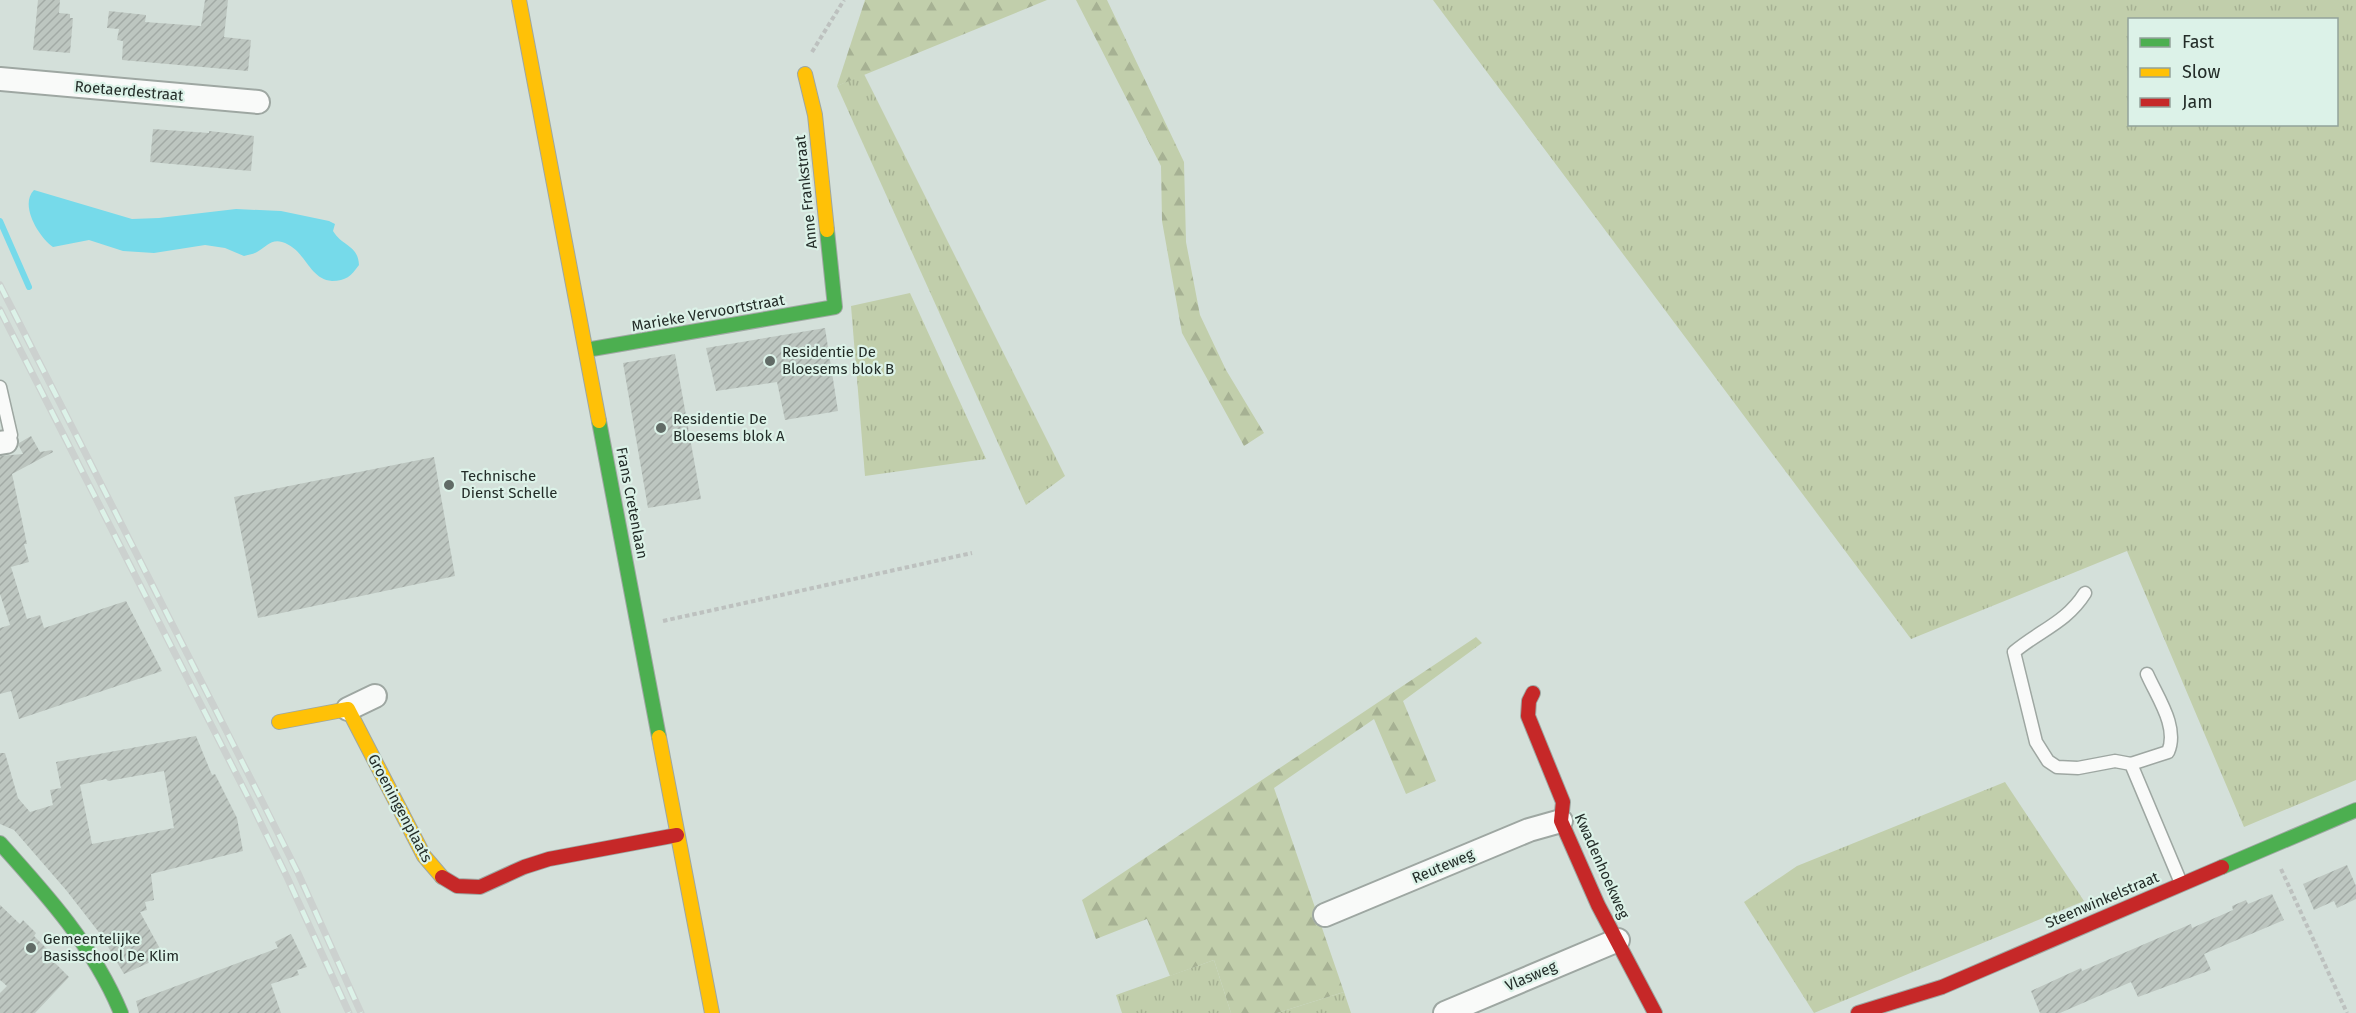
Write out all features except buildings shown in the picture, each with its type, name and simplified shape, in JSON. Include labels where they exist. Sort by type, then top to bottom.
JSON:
[{"type":"street","name":"Frans Cretenlaan","points":[[519,0],[712,1013]]},
{"type":"street","name":"Anne Frankstraat","points":[[806,74],[815,115],[835,307]]},
{"type":"street","name":"Roetaerdestraat","points":[[0,79],[258,102]]},
{"type":"street","name":"Marieke Vervoortstraat","points":[[586,350],[835,307]]},
{"type":"street","name":"Kwadenhoekweg","points":[[1533,693],[1529,701],[1528,716],[1535,738],[1563,802],[1561,820],[1598,905],[1655,1013]]},
{"type":"street","points":[[279,722],[348,709],[375,696]]},
{"type":"street","name":"Groeningenplaats","points":[[348,709],[424,856],[440,875],[458,886],[472,888],[486,884],[544,860],[677,835]]},
{"type":"street","name":"Steenwinkelstraat","points":[[1858,1013],[1942,987],[2356,810]]},
{"type":"street","name":"Reuteweg","points":[[1325,915],[1529,830],[1561,820]]},
{"type":"street","points":[[0,843],[56,906],[112,988],[121,1013]]},
{"type":"street","name":"Vlasweg","points":[[1445,1013],[1618,940]]},
{"type":"lane","points":[[0,387],[11,435],[3,442]]},
{"type":"lane","points":[[2085,593],[2062,621],[2014,652],[2036,742],[2048,760],[2057,767],[2078,768],[2115,761],[2131,764],[2168,752],[2172,737],[2169,722],[2147,674]]},
{"type":"lane","points":[[2131,764],[2182,884]]},
{"type":"path","points":[[806,74],[805,63],[844,0]]},
{"type":"path","points":[[639,626],[972,554]]},
{"type":"path","points":[[2270,847],[2347,1013]]},
{"type":"green space","points":[[865,0],[1047,0],[837,86]]},
{"type":"green space","points":[[1076,0],[1107,0],[1184,162],[1186,242],[1200,315],[1226,370],[1264,433],[1244,446],[1182,333],[1162,221],[1161,166]]},
{"type":"green space","points":[[1433,0],[2356,0],[2356,780],[2244,827],[2127,551],[1911,639]]},
{"type":"green space","points":[[864,74],[1065,476],[1026,505],[837,86]]},
{"type":"green space","points":[[910,293],[986,459],[865,476],[851,306]]},
{"type":"green space","points":[[1476,637],[1482,643],[1403,701],[1436,781],[1406,794],[1374,719],[1274,788],[1344,992],[1277,1013],[1231,1013],[1214,960],[1170,976],[1147,919],[1096,939],[1082,900]]},
{"type":"green space","points":[[2005,782],[2084,901],[1814,1013],[1744,902],[1797,866]]},
{"type":"green space","points":[[1214,960],[1231,1013],[1122,1013],[1116,995]]},
{"type":"green space","points":[[1344,992],[1351,1013],[1277,1013]]},
{"type":"water","points":[[34,190],[132,219],[236,209],[281,211],[329,221],[335,224],[333,231],[337,236],[356,254],[359,265],[345,279],[332,281],[324,279],[312,270],[297,251],[278,241],[244,256],[225,248],[205,245],[154,253],[123,251],[89,240],[53,247],[37,229],[30,212],[30,196]]},
{"type":"waterway","points":[[0,221],[29,287]]},
{"type":"railway","points":[[0,285],[298,873],[361,1013]]},
{"type":"railway","points":[[0,310],[251,803],[349,1013]]},
{"type":"traffic: fast","points":[[586,350],[835,307],[827,230]]},
{"type":"traffic: fast","points":[[599,421],[659,737]]},
{"type":"traffic: fast","points":[[2222,867],[2356,810]]},
{"type":"traffic: fast","points":[[0,843],[52,902],[83,944],[110,989],[121,1013]]},
{"type":"traffic: slow","points":[[519,0],[599,421]]},
{"type":"traffic: slow","points":[[805,74],[815,115],[827,230]]},
{"type":"traffic: slow","points":[[279,722],[348,709],[424,856],[442,877]]},
{"type":"traffic: slow","points":[[659,737],[712,1013]]},
{"type":"traffic: jam","points":[[1533,693],[1529,701],[1528,716],[1563,802],[1561,821],[1598,905],[1655,1013]]},
{"type":"traffic: jam","points":[[442,877],[457,886],[480,887],[524,867],[549,859],[677,835]]},
{"type":"traffic: jam","points":[[1858,1013],[1942,987],[2222,867]]},
{"type":"place","name":"Residentie De Bloesems blok B","points":[[770,361]]},
{"type":"place","name":"Residentie De Bloesems blok A","points":[[661,428]]},
{"type":"place","name":"Technische Dienst Schelle","points":[[449,485]]},
{"type":"place","name":"Gemeentelijke Basisschool De Klim","points":[[31,948]]}]
